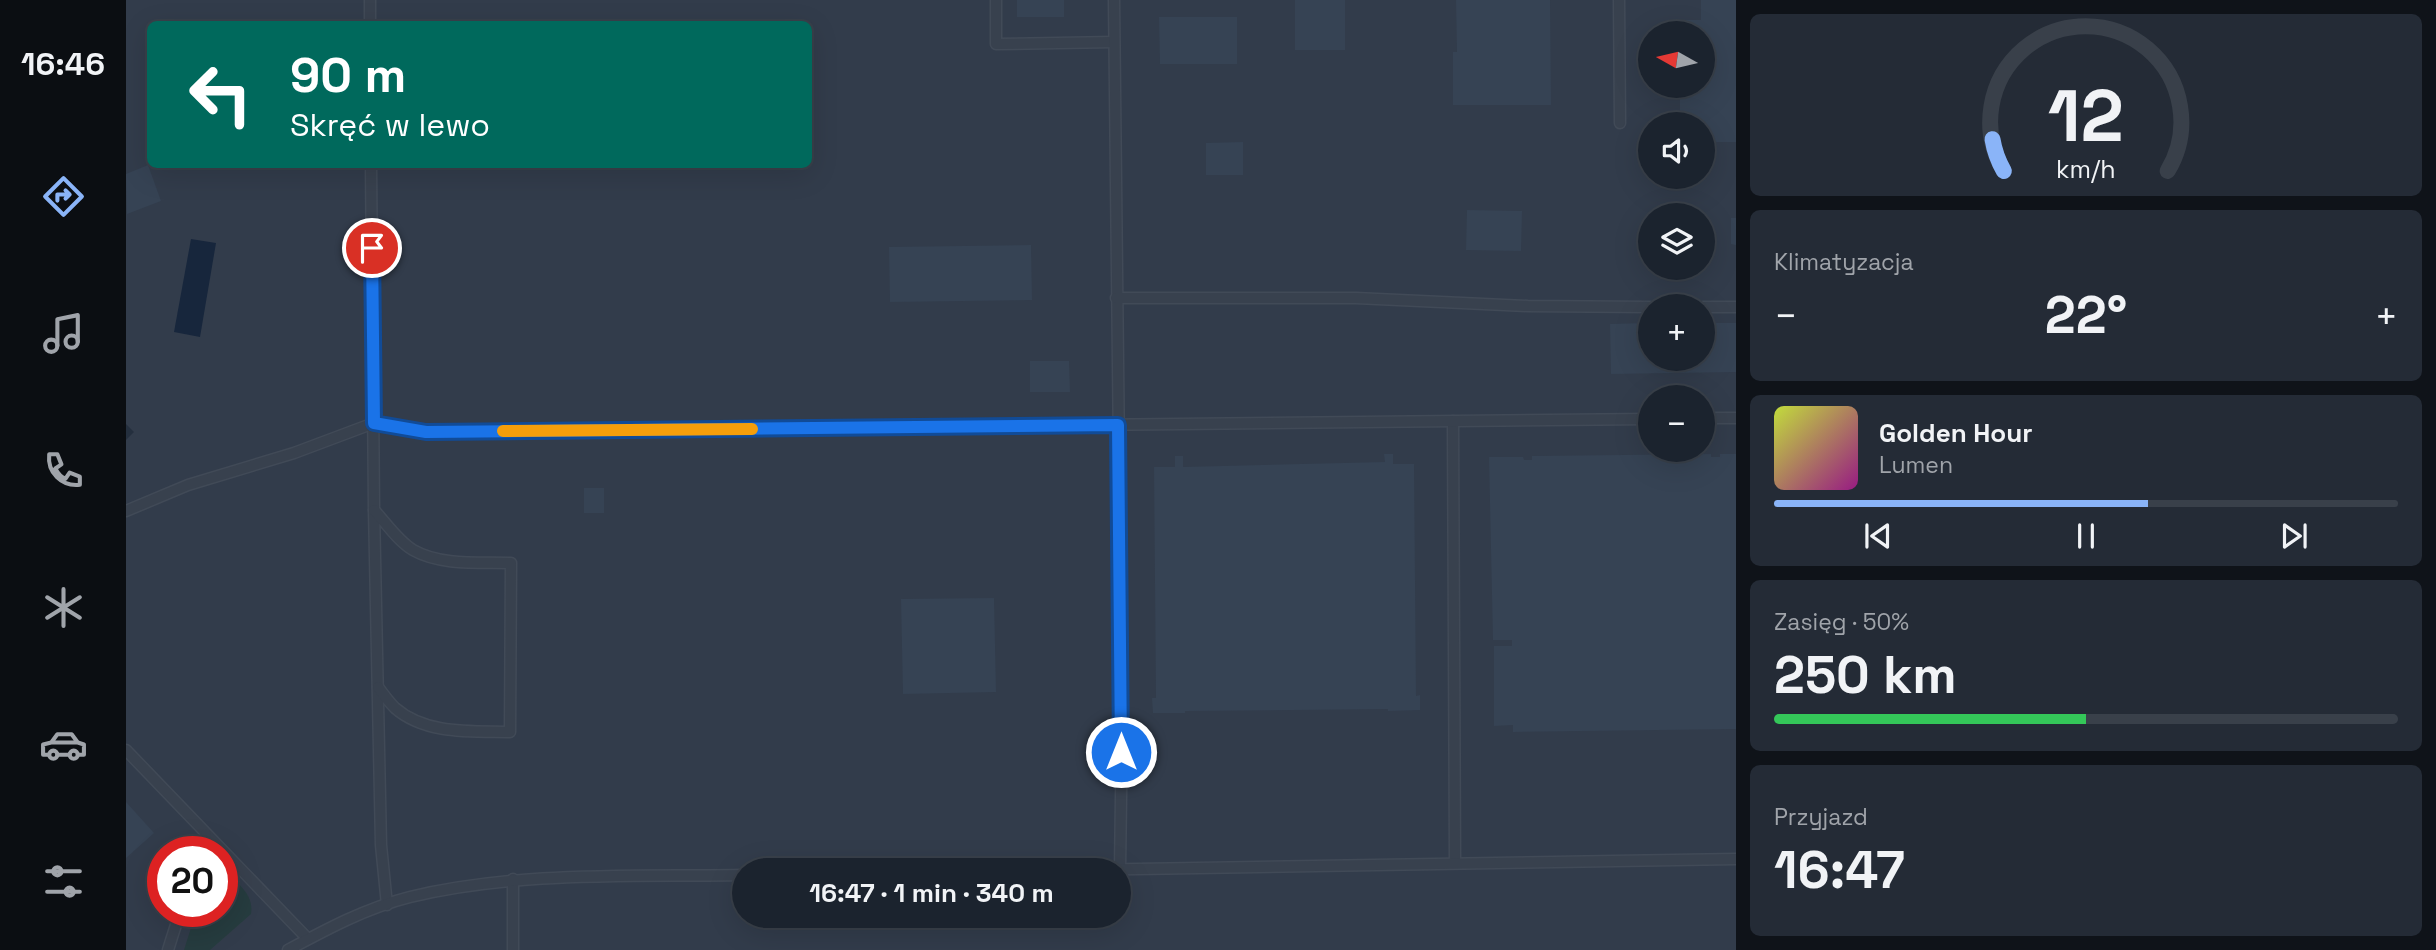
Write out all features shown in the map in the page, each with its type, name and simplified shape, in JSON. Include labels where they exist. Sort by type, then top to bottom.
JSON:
[{"type":"lane","points":[[370,0],[370,21]]},
{"type":"lane","points":[[996,0],[996,44],[1114,42]]},
{"type":"lane","points":[[1114,0],[1122,726],[1120,858]]},
{"type":"lane","points":[[1619,0],[1620,123]]},
{"type":"lane","points":[[371,168],[381,845],[387,905]]},
{"type":"lane","points":[[1116,298],[1356,298],[1528,306],[1638,307]]},
{"type":"lane","points":[[1715,307],[1736,307]]},
{"type":"lane","points":[[1715,418],[1736,418]]},
{"type":"lane","points":[[126,511],[188,485],[294,453],[374,423],[426,432],[1638,419]]},
{"type":"lane","points":[[1452,421],[1455,863]]},
{"type":"lane","points":[[374,510],[412,550],[435,558],[510,563],[510,732],[438,728],[423,723],[394,707],[378,687]]},
{"type":"lane","points":[[126,750],[307,939]]},
{"type":"lane","points":[[1131,869],[1736,859]]},
{"type":"lane","points":[[288,950],[350,917],[409,897],[513,879],[732,876]]},
{"type":"lane","points":[[513,879],[513,950]]},
{"type":"lane","points":[[167,950],[175,927]]},
{"type":"shaded area","points":[[126,0],[1736,0],[1736,950],[126,950],[126,440],[134,432],[126,424]]},
{"type":"shaded area","points":[[191,239],[216,243],[200,337],[174,332]]},
{"type":"green space","points":[[238,883],[250,900],[251,914],[238,925]]},
{"type":"green space","points":[[191,927],[236,927],[210,950],[184,950]]},
{"type":"building","points":[[1017,0],[1064,0],[1064,17],[1017,17]]},
{"type":"building","points":[[1295,0],[1345,0],[1345,50],[1295,50]]},
{"type":"building","points":[[1456,0],[1550,0],[1551,105],[1453,105],[1453,52],[1457,52]]},
{"type":"building","points":[[1701,0],[1736,0],[1736,142],[1715,142],[1715,112],[1680,112],[1680,98],[1715,98],[1715,21],[1680,21],[1701,20]]},
{"type":"building","points":[[1159,17],[1237,17],[1237,64],[1160,64]]},
{"type":"building","points":[[1243,142],[1243,175],[1206,175],[1206,143]]},
{"type":"building","points":[[147,165],[161,201],[127,214],[126,174]]},
{"type":"building","points":[[1467,210],[1522,211],[1521,251],[1466,250]]},
{"type":"building","points":[[1731,218],[1736,218],[1736,245],[1731,244]]},
{"type":"building","points":[[1031,245],[1032,300],[890,302],[889,247]]},
{"type":"building","points":[[1638,323],[1638,371],[1715,371],[1715,323],[1736,323],[1736,372],[1611,374],[1610,324]]},
{"type":"building","points":[[1030,361],[1069,361],[1070,392],[1030,392]]},
{"type":"building","points":[[1384,454],[1393,454],[1393,464],[1414,464],[1416,696],[1420,695],[1420,710],[1153,713],[1152,698],[1156,698],[1154,467],[1175,467],[1175,456],[1183,456],[1183,467],[1385,462]]},
{"type":"building","points":[[1720,454],[1736,454],[1736,729],[1513,732],[1513,725],[1494,726],[1494,646],[1512,646],[1512,640],[1493,640],[1489,457],[1523,457],[1524,460],[1532,460],[1532,456],[1638,455],[1638,462],[1715,462],[1715,457],[1720,457]]},
{"type":"building","points":[[584,488],[604,488],[604,513],[584,513]]},
{"type":"building","points":[[994,598],[996,692],[903,694],[901,599]]},
{"type":"building","points":[[126,802],[154,833],[147,836],[147,839],[126,858]]},
{"type":"slow traffic","points":[[503,431],[752,429]]},
{"type":"route","points":[[372,248],[374,423],[426,432],[1118,425],[1121,752]]}]
